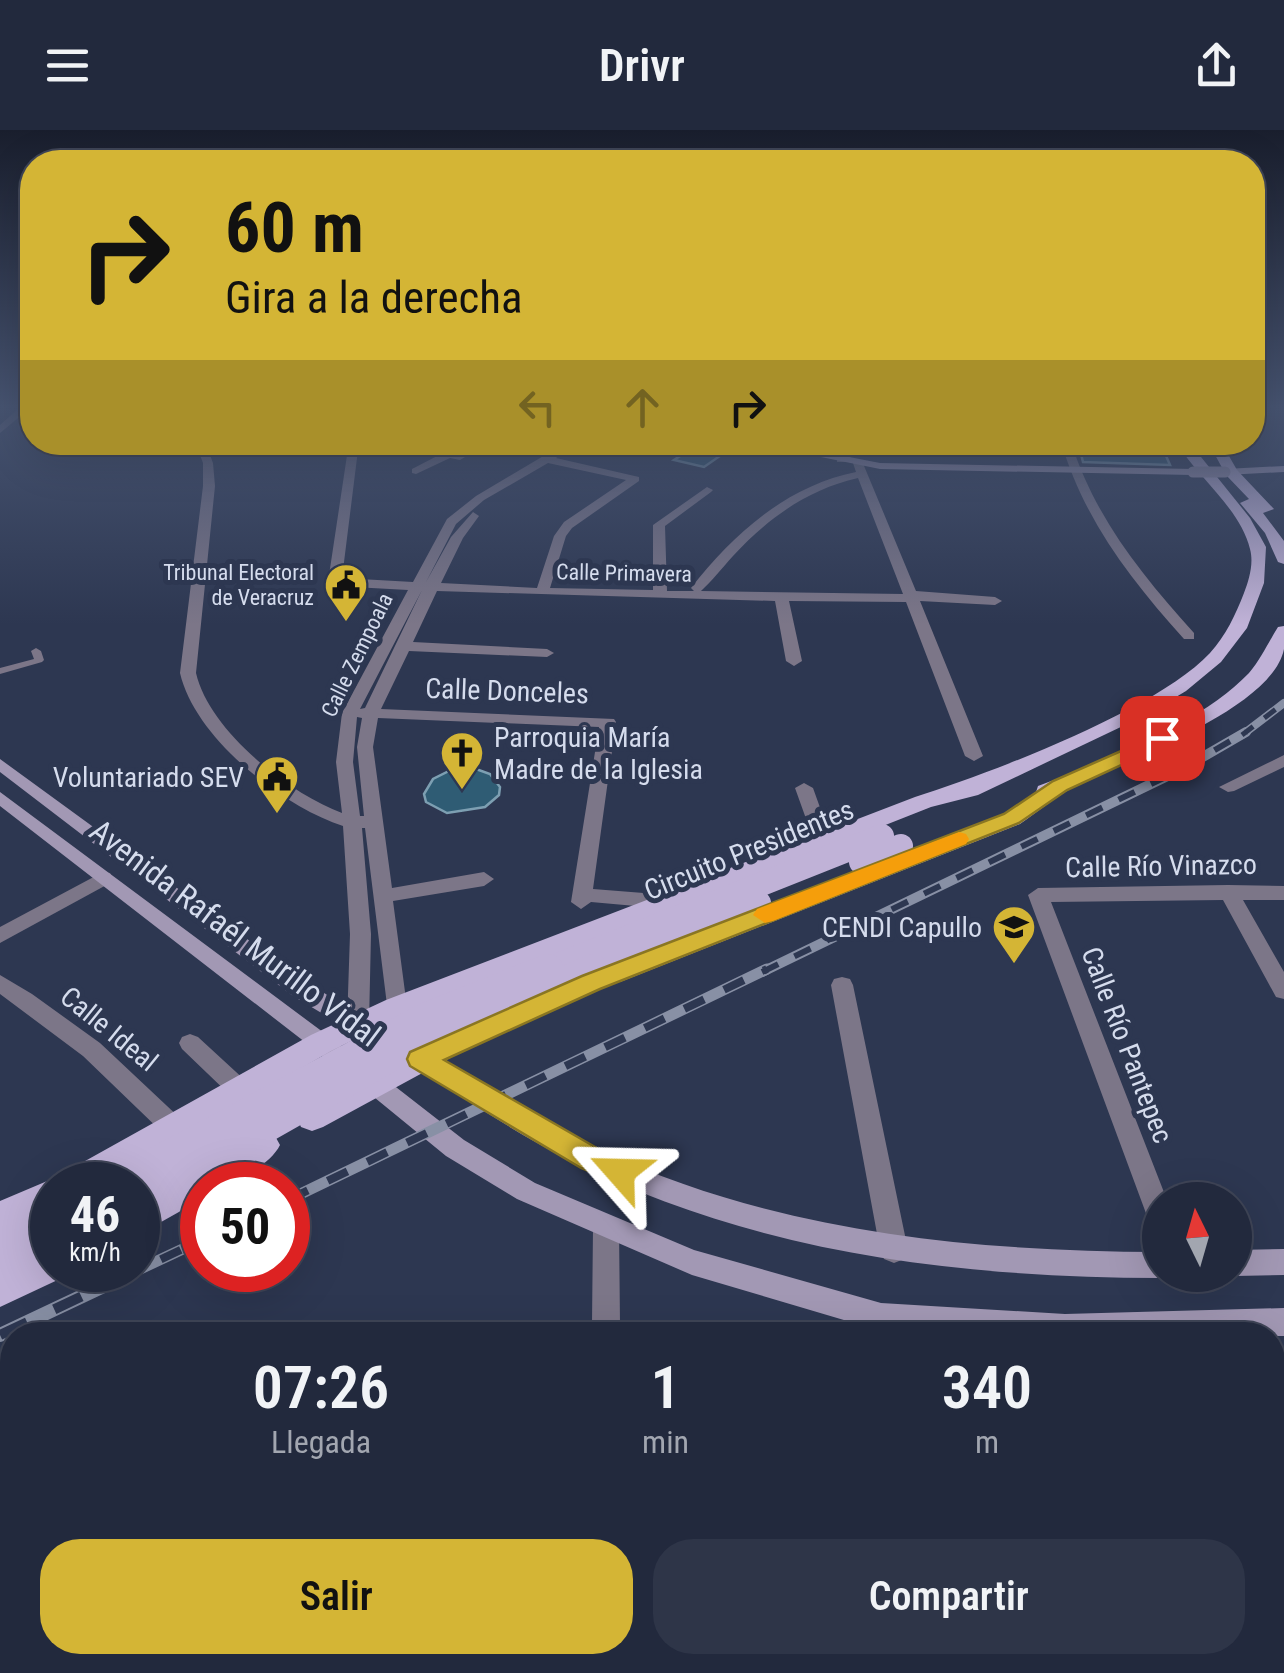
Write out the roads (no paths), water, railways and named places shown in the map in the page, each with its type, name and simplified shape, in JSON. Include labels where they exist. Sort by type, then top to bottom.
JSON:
[{"type":"main road","name":"Circuito Presidentes","points":[[160,1188],[392,1056],[891,841],[981,783],[1151,703],[1187,682],[1243,626],[1255,601],[1256,580],[1262,569],[1252,532],[1220,481]]},
{"type":"main road","points":[[1223,481],[1272,532],[1284,559]]},
{"type":"main road","points":[[1225,481],[1284,528]]},
{"type":"main road","name":"Circuito Presidentes","points":[[154,1162],[324,1068],[425,1018],[891,841],[1060,786],[1196,723],[1255,680],[1272,658],[1284,631]]},
{"type":"main road","name":"Avenida Rafaél Murillo Vidal","points":[[0,764],[301,990],[592,1160],[678,1196],[780,1228],[894,1250],[1044,1266],[1142,1264]]},
{"type":"main road","points":[[113,1162],[321,1043],[396,1006],[981,783]]},
{"type":"main road","points":[[160,1207],[420,1059],[591,983],[1012,818],[1060,786]]},
{"type":"main road","name":"Avenida Rafaél Murillo Vidal","points":[[0,796],[455,1148],[526,1191],[692,1262],[870,1322]]},
{"type":"main road","points":[[560,943],[552,958],[559,974],[568,980],[591,983]]},
{"type":"main road","points":[[222,967],[248,951]]},
{"type":"main road","points":[[248,1085],[278,1091],[290,1109],[288,1131]]},
{"type":"main road","points":[[0,1217],[30,1203]]},
{"type":"main road","points":[[0,1238],[30,1224]]},
{"type":"main road","points":[[0,1267],[30,1253]]},
{"type":"main road","points":[[1252,1263],[1284,1262]]},
{"type":"main road","points":[[0,1290],[30,1276]]},
{"type":"street","points":[[209,481],[188,674],[193,695],[205,714],[270,776],[311,808],[354,824],[375,820]]},
{"type":"street","name":"Calle Primavera","points":[[349,481],[336,578],[781,596],[916,596]]},
{"type":"street","name":"Calle Zempoala","points":[[396,1006],[365,747],[371,713],[405,646],[451,522],[480,498],[512,481]]},
{"type":"street","points":[[543,588],[560,536],[568,525],[632,481]]},
{"type":"street","points":[[698,588],[721,559],[768,515],[835,481]]},
{"type":"street","points":[[866,481],[916,596],[974,756]]},
{"type":"street","points":[[1082,481],[1178,606],[1168,612],[1189,636]]},
{"type":"street","points":[[659,590],[659,525],[707,490]]},
{"type":"street","name":"Calle Zempoala","points":[[358,1024],[362,976],[354,824],[343,748],[350,713],[427,582]]},
{"type":"street","name":"Calle Primavera","points":[[659,590],[916,596]]},
{"type":"street","points":[[781,596],[794,662]]},
{"type":"street","points":[[916,596],[995,601]]},
{"type":"street","points":[[405,646],[547,653]]},
{"type":"street","name":"Calle Donceles","points":[[350,713],[608,722],[582,898],[669,902]]},
{"type":"street","points":[[1228,786],[1284,760]]},
{"type":"street","points":[[804,788],[823,841]]},
{"type":"street","points":[[0,936],[103,878]]},
{"type":"street","points":[[384,896],[484,879]]},
{"type":"street","points":[[1228,892],[1284,992]]},
{"type":"street","name":"Calle Río Vinazco","points":[[1038,895],[1284,893]]},
{"type":"street","name":"Calle Río Pantepec","points":[[1038,895],[1147,1182]]},
{"type":"street","name":"Calle Ideal","points":[[0,983],[74,1032],[136,1086],[174,1128]]},
{"type":"street","points":[[842,985],[894,1250]]},
{"type":"street","points":[[190,1043],[248,1085]]},
{"type":"street","points":[[606,1228],[606,1322]]},
{"type":"lane","points":[[0,671],[40,660],[36,651]]},
{"type":"railway","points":[[1246,732],[1284,703]]},
{"type":"railway","points":[[762,972],[1182,769],[1246,732]]},
{"type":"railway","points":[[1242,735],[1246,732]]},
{"type":"railway","points":[[310,1189],[767,969]]},
{"type":"railway","points":[[160,1260],[180,1250]]},
{"type":"railway","points":[[28,1322],[91,1292]]},
{"type":"place","name":"Tribunal Electoral de Veracruz","points":[[346,623]]},
{"type":"place","name":"Parroquia María Madre de la Iglesia","points":[[462,791]]},
{"type":"place","name":"Voluntariado SEV","points":[[277,815]]},
{"type":"place","name":"CENDI Capullo","points":[[1014,965]]}]
